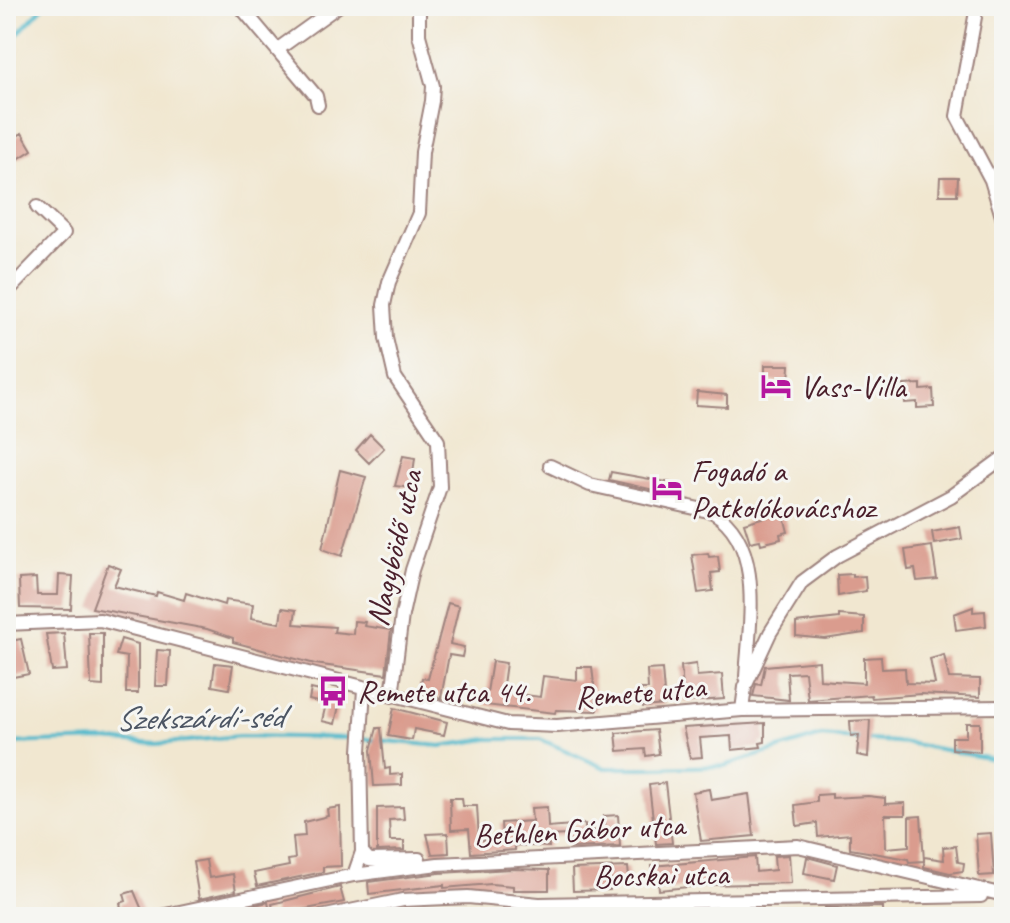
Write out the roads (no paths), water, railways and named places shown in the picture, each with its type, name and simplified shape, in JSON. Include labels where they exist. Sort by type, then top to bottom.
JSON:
[{"type":"street","points":[[240,6],[316,96],[318,105]]},
{"type":"street","points":[[278,49],[338,6]]},
{"type":"street","name":"Nagybödő utca","points":[[392,696],[405,600],[440,487],[438,441],[395,377],[386,338],[384,305],[389,282],[419,213],[422,152],[433,86],[419,35],[419,6]]},
{"type":"street","points":[[977,6],[957,116],[991,180],[1004,223]]},
{"type":"street","points":[[6,293],[64,233],[37,207]]},
{"type":"street","points":[[745,687],[770,633],[802,582],[866,539],[951,496],[1004,457]]},
{"type":"street","points":[[550,466],[590,485],[713,512],[730,523],[744,555],[750,603],[742,710]]},
{"type":"street","name":"Remete utca","points":[[6,624],[100,620],[392,696],[521,725],[557,726],[742,710],[1004,707]]},
{"type":"street","points":[[354,875],[362,852],[360,733],[364,689]]},
{"type":"street","name":"Bethlen Gábor utca","points":[[156,917],[354,875],[438,864],[798,846],[1004,895]]},
{"type":"street","points":[[362,852],[369,860],[418,859],[438,864]]},
{"type":"street","name":"Bocskai utca","points":[[324,917],[403,900],[468,897],[539,904],[1004,895]]},
{"type":"waterway","points":[[6,46],[44,6]]},
{"type":"waterway","name":"Szekszárdi-séd","points":[[6,743],[104,740],[156,744],[240,736],[353,738],[441,746],[488,739],[540,739],[605,768],[650,768],[724,766],[821,736],[907,743],[1004,761]]},
{"type":"place","name":"Vass-Villa","points":[[776,386]]},
{"type":"place","name":"Fogadó a Patkolókovácshoz","points":[[667,488]]},
{"type":"place","name":"Remete utca 44.","points":[[333,691]]}]
